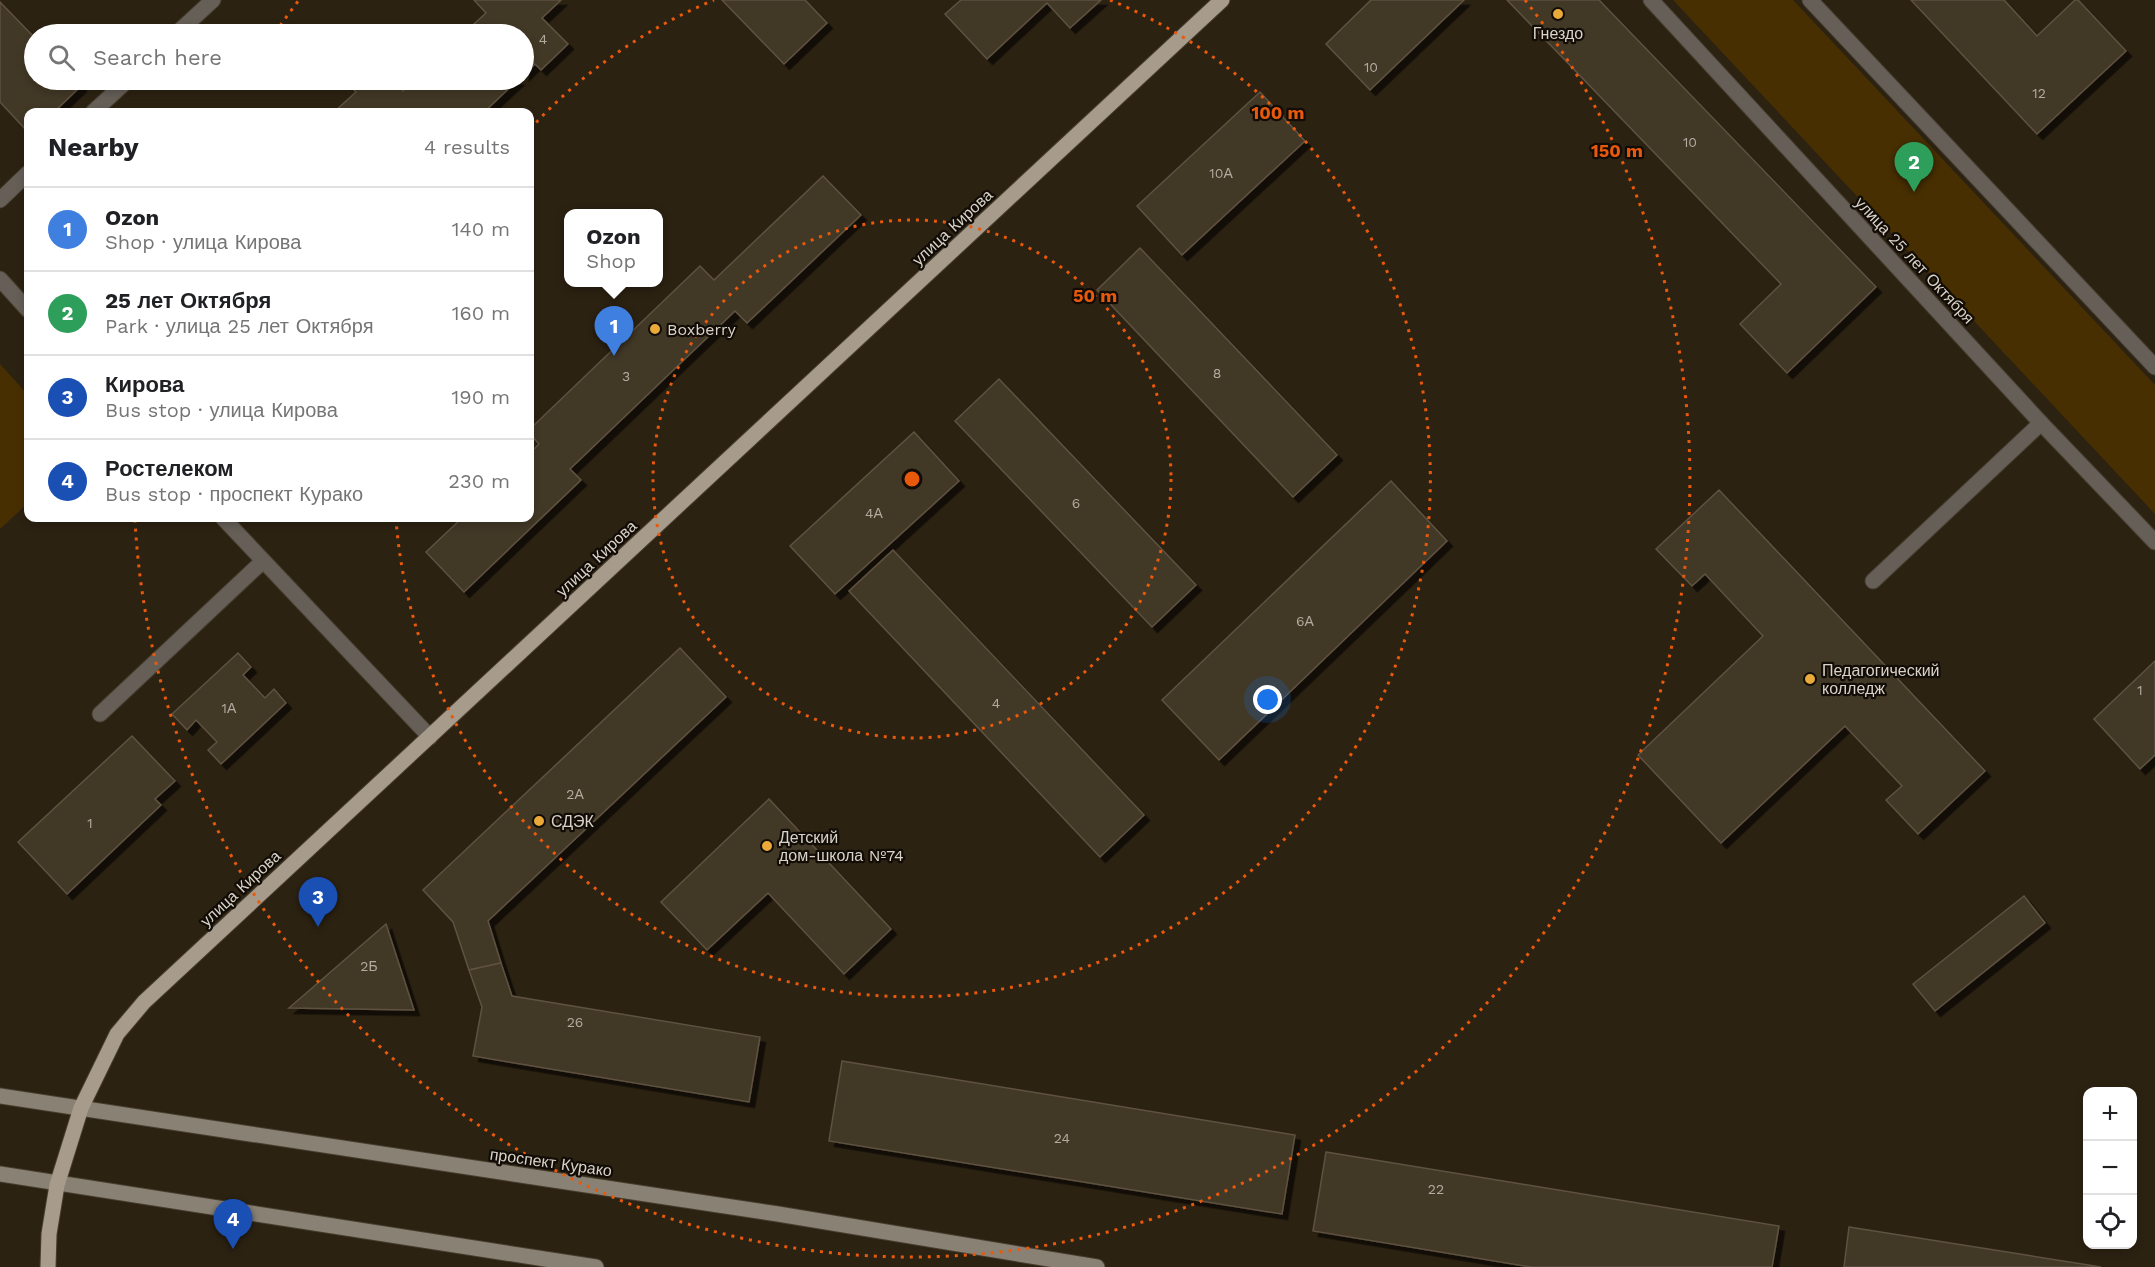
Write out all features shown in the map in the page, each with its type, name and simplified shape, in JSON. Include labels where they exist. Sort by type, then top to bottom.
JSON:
[{"type":"main road","name":"улица Кирова","points":[[48,1267],[49,1234],[57,1185],[81,1108],[117,1034],[144,1002],[1222,0]]},
{"type":"main road","name":"проспект Курако","points":[[0,1096],[778,1214],[1097,1267]]},
{"type":"main road","points":[[0,1174],[57,1185],[196,1204],[596,1267]]},
{"type":"street","points":[[187,24],[213,0]]},
{"type":"street","name":"улица 25 лет Октября","points":[[1651,0],[2041,423],[2155,542]]},
{"type":"street","points":[[1810,0],[2155,367]]},
{"type":"street","points":[[97,108],[117,90]]},
{"type":"street","points":[[0,200],[24,177]]},
{"type":"street","points":[[0,279],[24,306]]},
{"type":"street","points":[[1873,581],[2041,423]]},
{"type":"street","points":[[227,522],[430,737]]},
{"type":"street","points":[[100,714],[263,561]]},
{"type":"shaded area","points":[[1673,0],[1793,0],[2155,385],[2155,514]]},
{"type":"shaded area","points":[[0,364],[24,391],[24,507],[0,529]]},
{"type":"building","points":[[474,0],[561,0],[542,18],[568,44],[541,70],[534,65],[534,24],[474,24],[486,13]]},
{"type":"building","points":[[722,0],[805,0],[827,23],[784,64]]},
{"type":"building","points":[[961,0],[1101,0],[1070,28],[1047,3],[987,59],[945,14]]},
{"type":"building","points":[[1371,0],[1464,0],[1370,90],[1326,44]]},
{"type":"building","points":[[1507,0],[1599,0],[1876,287],[1787,373],[1740,324],[1781,284]]},
{"type":"building","points":[[1911,0],[2004,0],[2037,36],[2075,0],[2078,0],[2126,51],[2037,134]]},
{"type":"building","points":[[0,2],[24,27],[24,90],[77,90],[58,108],[24,108],[24,128],[0,102]]},
{"type":"building","points":[[354,90],[507,90],[488,108],[338,108],[356,92]]},
{"type":"building","points":[[1260,92],[1305,141],[1182,255],[1137,206]]},
{"type":"building","points":[[823,176],[861,215],[747,323],[735,311],[570,469],[581,480],[464,592],[426,552],[458,522],[534,522],[534,449],[539,444],[534,438],[534,425],[700,266],[714,280]]},
{"type":"building","points":[[1140,248],[1337,455],[1293,497],[1097,290]]},
{"type":"building","points":[[999,379],[1196,585],[1152,627],[955,421]]},
{"type":"building","points":[[914,432],[959,481],[835,594],[790,546]]},
{"type":"building","points":[[1391,481],[1447,541],[1219,760],[1162,700]]},
{"type":"building","points":[[1719,490],[1985,771],[1918,834],[1886,800],[1902,786],[1845,726],[1721,843],[1638,755],[1763,636],[1705,574],[1692,586],[1656,549]]},
{"type":"building","points":[[893,550],[1144,815],[1100,857],[849,591]]},
{"type":"building","points":[[680,648],[726,697],[488,921],[501,963],[469,970],[453,922],[423,890]]},
{"type":"building","points":[[238,653],[251,667],[243,675],[265,698],[274,689],[286,703],[221,764],[208,750],[217,742],[196,720],[187,730],[172,714]]},
{"type":"building","points":[[2155,661],[2155,755],[2140,769],[2094,719]]},
{"type":"building","points":[[132,736],[175,781],[155,799],[161,805],[67,894],[18,842]]},
{"type":"building","name":"Детский дом-школа №74","points":[[769,799],[891,929],[844,974],[768,893],[707,950],[661,902]]},
{"type":"building","points":[[2024,896],[2045,923],[1935,1011],[1913,984]]},
{"type":"building","points":[[386,924],[414,1010],[289,1008]]},
{"type":"building","points":[[501,963],[512,996],[760,1037],[749,1102],[473,1056],[482,1007],[469,970]]},
{"type":"building","points":[[842,1061],[1295,1135],[1282,1214],[829,1141]]},
{"type":"building","points":[[1326,1152],[1779,1226],[1772,1267],[1531,1267],[1313,1231]]},
{"type":"building","points":[[1849,1227],[2101,1267],[1844,1267]]},
{"type":"place","name":"Гнездо","points":[[1558,14]]},
{"type":"place","name":"25 лет Октября","points":[[1914,192]]},
{"type":"place","name":"Boxberry","points":[[655,329]]},
{"type":"place","name":"Ozon","points":[[614,356]]},
{"type":"place","name":"Педагогический колледж","points":[[1810,679]]},
{"type":"place","name":"СДЭК","points":[[539,821]]},
{"type":"place","name":"Детский дом-школа №74","points":[[767,846]]},
{"type":"place","name":"Кирова","points":[[318,927]]},
{"type":"place","name":"Ростелеком","points":[[233,1249]]}]
